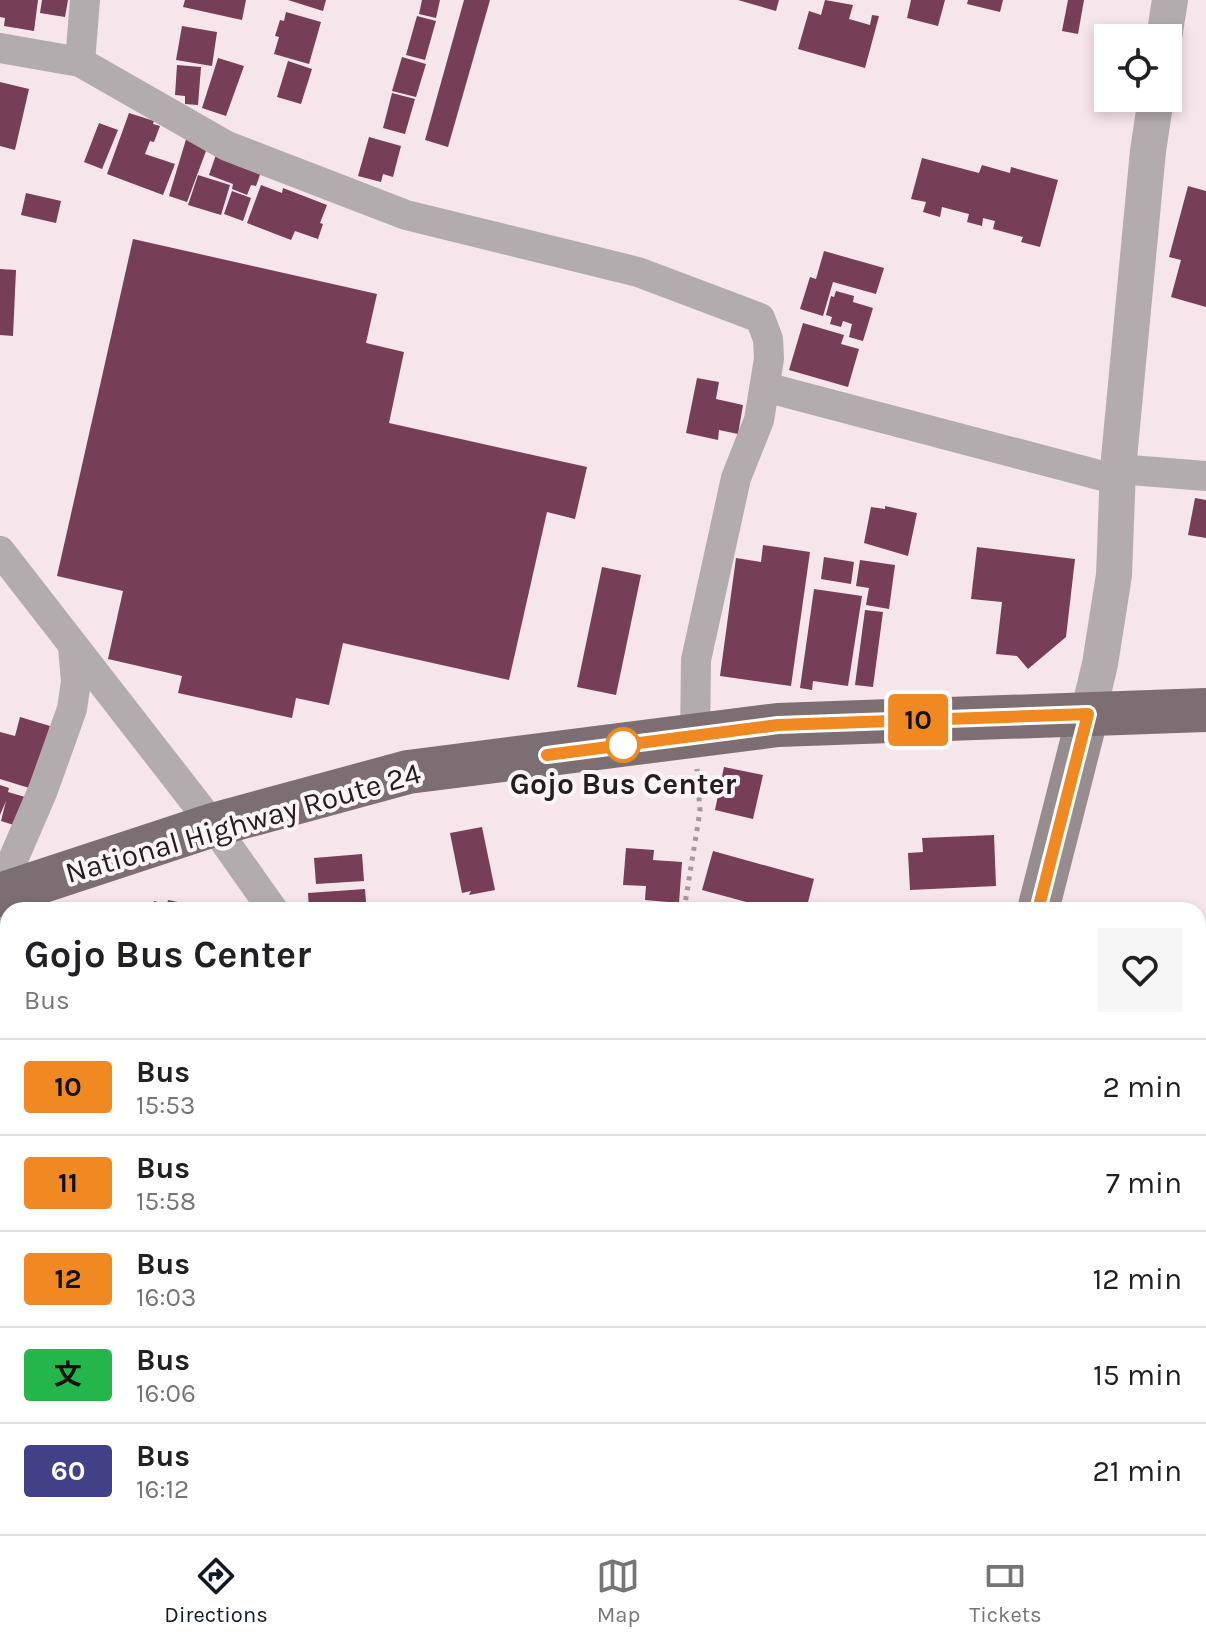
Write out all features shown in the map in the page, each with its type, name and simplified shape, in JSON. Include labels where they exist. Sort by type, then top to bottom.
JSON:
[{"type":"highway","name":"National Highway Route 24","points":[[0,892],[213,825],[408,772],[778,725],[1206,710]]},
{"type":"main road","points":[[1040,902],[1088,714]]},
{"type":"street","points":[[80,62],[85,0]]},
{"type":"street","points":[[1166,24],[1170,0]]},
{"type":"street","points":[[0,48],[80,62],[227,146],[406,215],[638,272],[760,318],[768,339],[765,387],[759,420],[736,478],[696,660],[695,736]]},
{"type":"street","points":[[1088,714],[1100,664],[1114,575],[1118,474],[1154,112]]},
{"type":"street","points":[[765,387],[1118,474],[1206,476]]},
{"type":"street","points":[[0,551],[213,825],[267,902]]},
{"type":"street","points":[[0,892],[43,790],[72,709],[76,682],[73,646]]},
{"type":"path","points":[[685,902],[700,811],[695,736]]},
{"type":"building","points":[[0,0],[38,0],[34,31],[4,26],[5,18],[0,17]]},
{"type":"building","points":[[42,0],[68,0],[65,17],[40,13]]},
{"type":"building","points":[[185,0],[246,0],[242,20],[183,7]]},
{"type":"building","points":[[288,0],[326,0],[323,11]]},
{"type":"building","points":[[422,0],[440,0],[436,18],[419,14]]},
{"type":"building","points":[[464,0],[490,0],[448,147],[425,140]]},
{"type":"building","points":[[738,0],[779,0],[776,11]]},
{"type":"building","points":[[825,0],[853,5],[849,19],[870,25],[872,15],[879,16],[865,68],[798,49],[809,11],[821,15]]},
{"type":"building","points":[[911,0],[945,0],[938,26],[907,18]]},
{"type":"building","points":[[968,0],[1003,0],[1000,12],[967,4]]},
{"type":"building","points":[[1068,0],[1084,0],[1078,34],[1062,31]]},
{"type":"building","points":[[286,12],[321,22],[309,64],[274,54],[279,37],[275,36]]},
{"type":"building","points":[[417,16],[436,21],[425,60],[406,55]]},
{"type":"building","points":[[182,26],[217,32],[212,66],[176,60]]},
{"type":"building","points":[[402,57],[426,64],[416,97],[392,91]]},
{"type":"building","points":[[218,58],[244,66],[226,116],[202,108]]},
{"type":"building","points":[[288,61],[312,69],[301,104],[277,97]]},
{"type":"building","points":[[177,65],[201,67],[198,105],[185,104],[185,96],[175,95]]},
{"type":"building","points":[[0,82],[29,89],[15,150],[0,146]]},
{"type":"building","points":[[392,93],[415,99],[405,134],[383,128]]},
{"type":"building","points":[[129,113],[160,126],[145,154],[175,164],[163,195],[107,174]]},
{"type":"building","points":[[99,123],[118,130],[102,169],[84,162]]},
{"type":"building","points":[[187,136],[209,143],[187,202],[169,196]]},
{"type":"building","points":[[369,137],[401,146],[393,177],[383,174],[381,182],[358,176]]},
{"type":"building","points":[[219,146],[263,166],[256,186],[251,185],[247,195],[232,189],[233,184],[209,175]]},
{"type":"building","points":[[922,158],[979,173],[982,165],[1010,173],[1011,167],[1058,180],[1040,247],[1021,242],[1023,237],[993,229],[995,221],[983,218],[982,226],[967,222],[969,214],[942,207],[940,217],[923,212],[926,202],[911,199]]},
{"type":"building","points":[[198,175],[230,185],[221,215],[188,205]]},
{"type":"building","points":[[261,185],[282,193],[283,188],[327,205],[318,239],[295,231],[291,240],[247,223]]},
{"type":"building","points":[[1188,186],[1206,191],[1206,307],[1171,297],[1181,260],[1169,257]]},
{"type":"building","points":[[232,191],[251,198],[243,221],[224,214]]},
{"type":"building","points":[[26,193],[61,201],[56,223],[21,215]]},
{"type":"building","points":[[133,239],[377,294],[366,343],[404,352],[389,423],[587,467],[575,519],[547,512],[509,680],[343,643],[329,705],[296,698],[292,718],[178,693],[182,676],[108,659],[123,591],[57,576]]},
{"type":"building","points":[[824,251],[884,268],[876,294],[833,282],[823,316],[800,309],[810,277],[816,279]]},
{"type":"building","points":[[0,269],[16,270],[13,336],[0,335]]},
{"type":"building","points":[[836,291],[854,296],[853,302],[873,308],[863,341],[849,337],[852,324],[843,321],[841,327],[830,324],[832,317],[826,315],[831,296],[834,297]]},
{"type":"building","points":[[803,323],[844,335],[841,344],[859,349],[848,387],[789,370]]},
{"type":"building","points":[[697,378],[719,382],[716,399],[743,405],[738,434],[719,430],[718,440],[686,433]]},
{"type":"building","points":[[1195,498],[1206,500],[1206,538],[1188,535]]},
{"type":"building","points":[[885,506],[917,513],[908,556],[864,543],[871,507],[885,509]]},
{"type":"building","points":[[763,545],[810,552],[791,686],[720,676],[736,558],[761,562]]},
{"type":"building","points":[[977,547],[1075,559],[1066,637],[1028,669],[1017,656],[996,654],[1002,602],[971,599]]},
{"type":"building","points":[[824,557],[854,562],[851,584],[821,579]]},
{"type":"building","points":[[860,560],[895,565],[889,609],[866,605],[869,588],[856,586]]},
{"type":"building","points":[[602,567],[641,575],[616,695],[577,687]]},
{"type":"building","points":[[814,589],[862,596],[848,686],[813,681],[812,690],[800,688]]},
{"type":"building","points":[[865,610],[883,612],[873,687],[855,685]]},
{"type":"building","points":[[20,717],[50,726],[44,745],[39,791],[0,779],[0,732],[15,736]]},
{"type":"building","points":[[724,767],[763,775],[753,819],[715,810]]},
{"type":"building","points":[[0,785],[9,788],[8,792],[25,797],[17,826],[1,821],[6,801],[0,815]]},
{"type":"building","points":[[482,827],[495,890],[469,895],[471,891],[462,893],[450,833]]},
{"type":"building","points":[[994,835],[996,886],[910,890],[908,853],[923,852],[922,838]]},
{"type":"building","points":[[626,848],[654,850],[653,860],[682,862],[679,902],[645,900],[646,886],[623,885]]},
{"type":"building","points":[[713,851],[814,879],[808,902],[746,902],[702,890]]},
{"type":"building","points":[[362,854],[364,881],[316,884],[314,858]]},
{"type":"building","points":[[365,889],[366,902],[309,902],[308,893]]},
{"type":"bus line","name":"10","points":[[547,755],[778,725],[1088,714],[1040,902]]},
{"type":"place","name":"Gojo Bus Center","points":[[623,745]]}]
